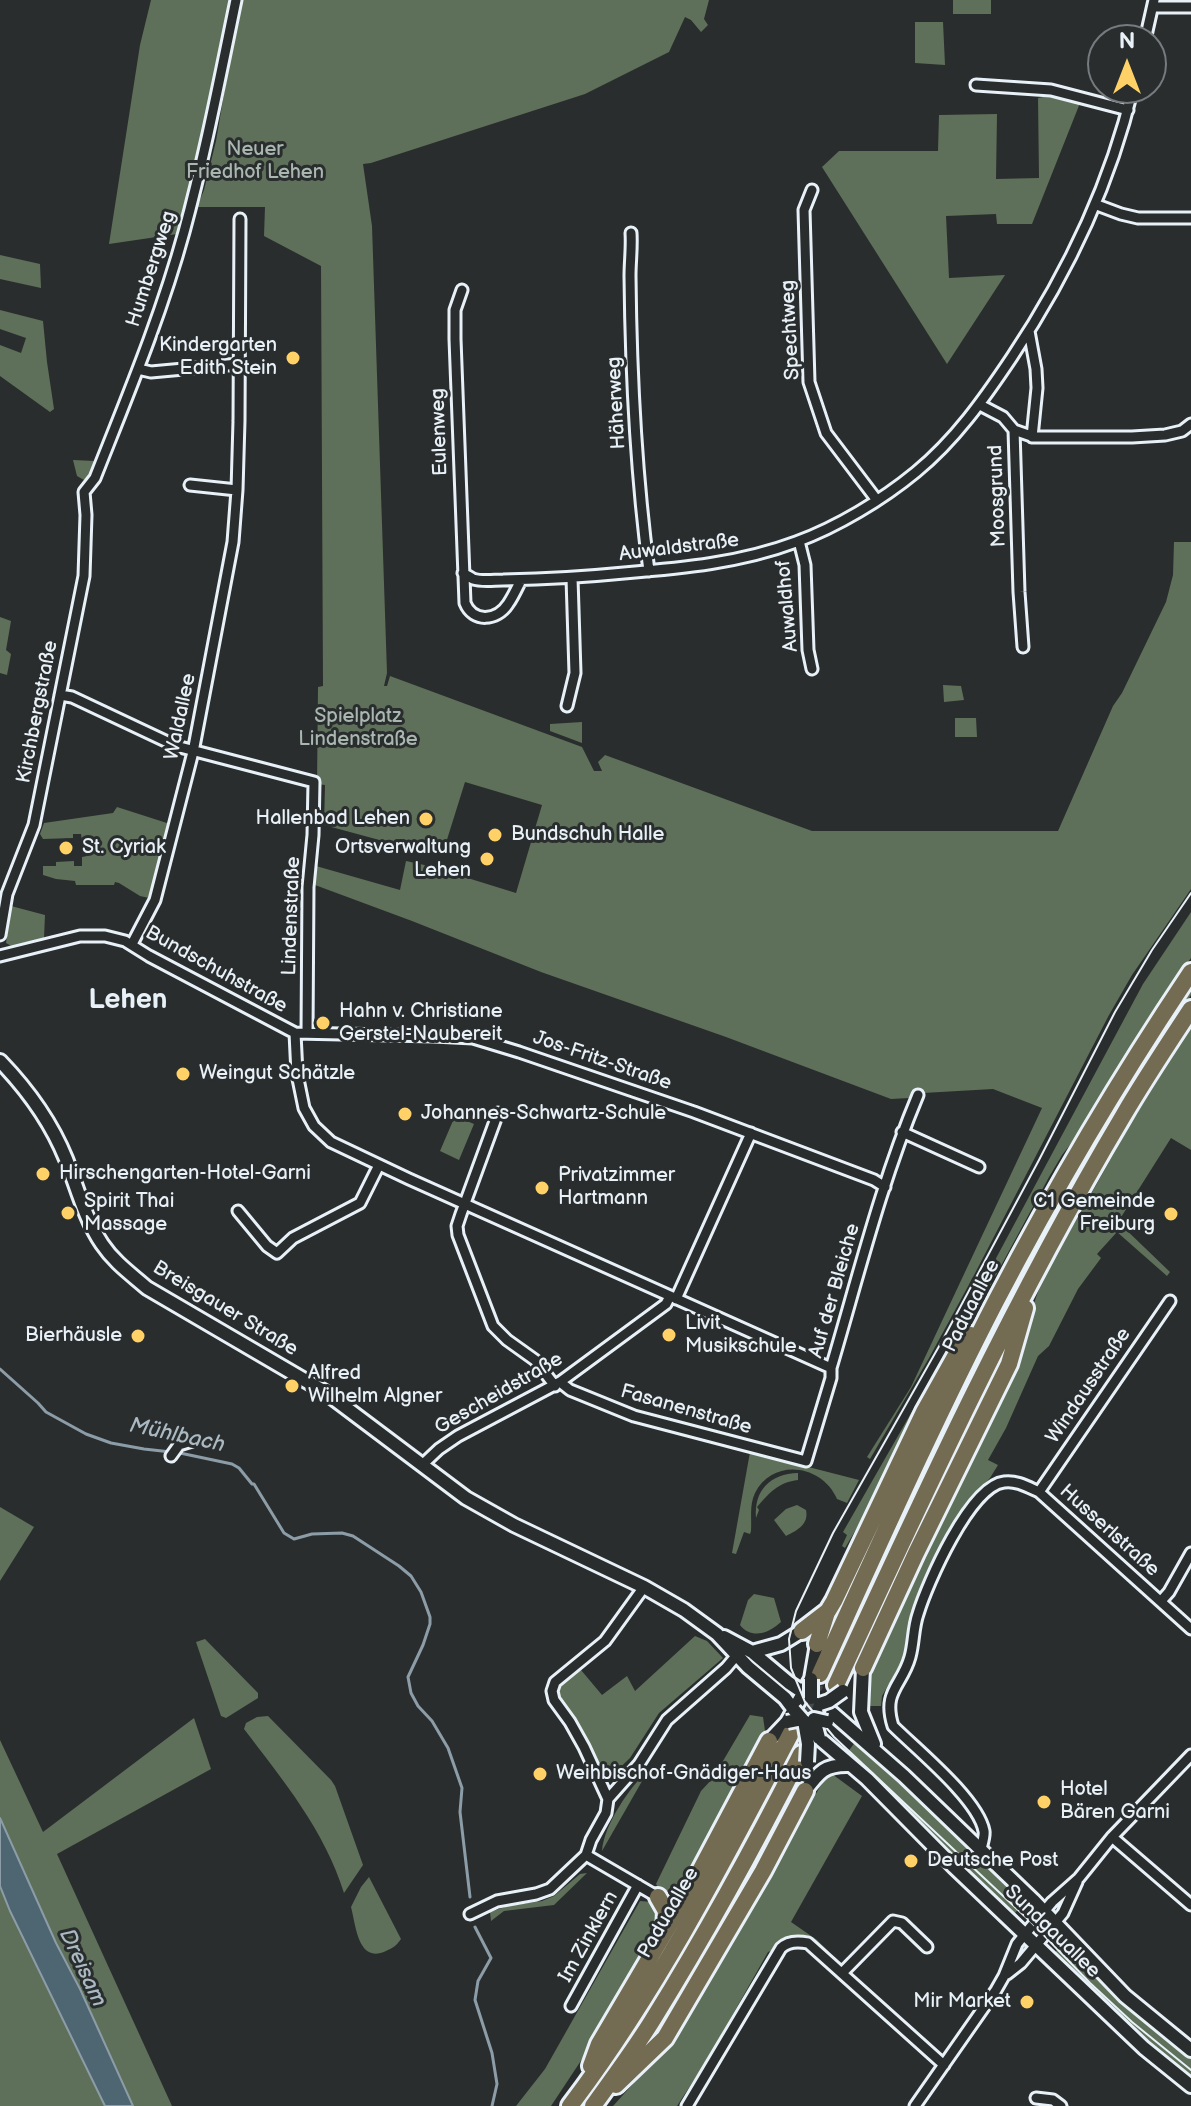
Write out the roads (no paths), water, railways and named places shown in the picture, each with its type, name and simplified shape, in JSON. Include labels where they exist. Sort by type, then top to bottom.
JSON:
[{"type":"highway","name":"Paduaallee","points":[[815,1664],[996,1302],[1073,1160],[1191,972]]},
{"type":"highway","name":"Paduaallee","points":[[840,1688],[934,1472],[1036,1272],[1123,1116],[1191,1009]]},
{"type":"highway","points":[[863,1668],[1009,1364],[1036,1272]]},
{"type":"highway","points":[[815,1664],[828,1611],[924,1412],[956,1355],[996,1302]]},
{"type":"highway","points":[[802,1631],[828,1611]]},
{"type":"highway","name":"Paduaallee","points":[[570,2106],[637,2010],[682,1933],[742,1825],[781,1731]]},
{"type":"highway","points":[[582,2090],[599,2044],[781,1731]]},
{"type":"highway","name":"Paduaallee","points":[[594,2106],[688,1962],[804,1758]]},
{"type":"highway","points":[[594,2106],[665,2038],[763,1871],[805,1791]]},
{"type":"highway","points":[[665,1932],[666,1911],[658,1897],[678,1895],[691,1888]]},
{"type":"street","name":"Humbergweg","points":[[84,492],[95,478],[138,369],[184,234],[236,0]]},
{"type":"street","points":[[1149,24],[1153,4],[1191,7]]},
{"type":"street","points":[[976,85],[1051,90],[1128,110]]},
{"type":"street","name":"Auwaldstraße","points":[[463,573],[475,580],[572,578],[728,562],[764,553],[839,524],[916,472],[980,405],[1065,270],[1097,205],[1129,104]]},
{"type":"street","name":"Spechtweg","points":[[812,190],[804,210],[809,382],[826,433],[876,499]]},
{"type":"street","points":[[1097,205],[1138,218],[1191,218]]},
{"type":"street","name":"Waldallee","points":[[132,944],[155,900],[193,752],[233,542],[237,490],[240,219]]},
{"type":"street","name":"Häherweg","points":[[631,233],[634,385],[642,518],[649,571]]},
{"type":"street","name":"Eulenweg","points":[[462,290],[455,310],[455,327],[463,573]]},
{"type":"street","points":[[1029,331],[1037,398],[1032,437]]},
{"type":"street","points":[[138,369],[151,372],[238,364]]},
{"type":"street","points":[[980,405],[1003,417],[1014,430]]},
{"type":"street","name":"Moosgrund","points":[[1023,647],[1014,430],[1032,437],[1118,438],[1165,435],[1182,431],[1191,424]]},
{"type":"street","points":[[190,485],[237,490]]},
{"type":"street","name":"Kirchbergstraße","points":[[0,935],[2,904],[34,825],[84,576],[84,492]]},
{"type":"street","name":"Auwaldhof","points":[[799,541],[805,565],[808,650],[812,669]]},
{"type":"street","points":[[463,573],[465,603],[470,613],[479,618],[491,617],[503,610],[521,580]]},
{"type":"street","points":[[567,706],[575,673],[572,578]]},
{"type":"street","name":"Lindenstraße","points":[[60,695],[72,697],[193,752],[314,782],[308,887],[307,1033]]},
{"type":"street","name":"Bundschuhstraße","points":[[0,956],[80,936],[105,936],[132,944],[295,1033],[297,1074],[304,1108],[314,1126],[331,1142],[831,1368]]},
{"type":"street","name":"Jos-Fritz-Straße","points":[[295,1033],[473,1038],[522,1052],[751,1133],[885,1187]]},
{"type":"street","name":"Breisgauer Straße","points":[[0,1061],[45,1117],[65,1156],[92,1227],[107,1251],[147,1288],[325,1392],[461,1495],[684,1610],[743,1651],[803,1705]]},
{"type":"street","name":"Auf der Bleiche","points":[[806,1461],[864,1254],[902,1132],[918,1095]]},
{"type":"street","points":[[465,1204],[498,1113]]},
{"type":"street","points":[[902,1132],[979,1167]]},
{"type":"street","name":"Gescheidstraße","points":[[422,1465],[458,1436],[557,1384],[673,1298],[751,1133]]},
{"type":"street","points":[[238,1211],[267,1246],[277,1253],[293,1238],[360,1203],[379,1165]]},
{"type":"street","name":"Fasanenstraße","points":[[465,1204],[457,1226],[458,1235],[493,1326],[535,1360],[557,1384],[634,1416],[806,1461]]},
{"type":"street","name":"Windausstraße","points":[[1039,1492],[1170,1301]]},
{"type":"street","points":[[171,1456],[179,1445],[192,1441]]},
{"type":"street","points":[[981,1849],[985,1832],[976,1813],[956,1787],[893,1726],[889,1703],[909,1660],[923,1598],[963,1517],[985,1492],[1004,1482],[1025,1485],[1039,1492]]},
{"type":"street","name":"Husserlstraße","points":[[1039,1492],[1191,1629]]},
{"type":"street","points":[[1161,1601],[1191,1553]]},
{"type":"street","points":[[470,1914],[497,1901],[550,1889],[586,1855],[606,1813],[608,1799],[552,1691],[555,1682],[605,1641],[644,1587]]},
{"type":"street","points":[[608,1799],[639,1764],[667,1720],[743,1651],[781,1644],[802,1631]]},
{"type":"street","points":[[805,1791],[804,1758],[808,1744],[803,1705],[815,1664]]},
{"type":"street","points":[[781,1731],[803,1705],[829,1701],[840,1688],[852,1683],[863,1668]]},
{"type":"street","points":[[863,1668],[861,1712],[877,1751]]},
{"type":"street","name":"Sundgauallee","points":[[803,1705],[861,1736],[981,1849],[1051,1927],[1125,1996],[1191,2050]]},
{"type":"street","name":"Sundgauallee","points":[[803,1705],[819,1738],[867,1779],[1144,2048],[1191,2086]]},
{"type":"street","points":[[915,2106],[1004,1976],[1017,1944],[1052,1902],[1079,1878],[1112,1837],[1191,1755]]},
{"type":"street","points":[[805,1791],[823,1769],[850,1765]]},
{"type":"street","points":[[1112,1837],[1191,1905]]},
{"type":"street","points":[[586,1855],[658,1897]]},
{"type":"street","points":[[1004,1976],[1021,1963],[1063,1913],[1079,1878]]},
{"type":"street","name":"Im Zinklern","points":[[571,2006],[638,1885]]},
{"type":"street","points":[[842,1973],[893,1921],[902,1923],[927,1947]]},
{"type":"street","points":[[687,2106],[781,1948],[798,1941],[808,1943],[944,2065]]},
{"type":"street","points":[[1036,2098],[1053,2100],[1061,2106]]},
{"type":"water","name":"Dreisam","points":[[0,1818],[133,2106],[105,2106],[10,1911],[0,1886]]},
{"type":"waterway","name":"Mühlbach","points":[[0,1369],[46,1412],[86,1434],[111,1443],[180,1453],[239,1468],[254,1484],[284,1533],[294,1539],[312,1534],[342,1533],[353,1536],[411,1576],[421,1592],[430,1624],[408,1677],[418,1706],[432,1721],[448,1748],[462,1788],[460,1812],[470,1897]]},
{"type":"waterway","name":"Mühlbach","points":[[475,1927],[491,1958],[478,1981],[475,2000],[492,2053],[497,2084],[492,2106]]},
{"type":"tunnel","points":[[792,1730],[816,1683]]},
{"type":"tram line","points":[[1191,893],[1115,1012],[942,1341],[833,1533],[796,1611],[789,1639],[791,1668],[805,1702],[834,1737],[1033,1924],[1090,1983],[1191,2070]]},
{"type":"place","name":"Kindergarten Edith Stein","points":[[293,358]]},
{"type":"place","name":"Hallenbad Lehen","points":[[426,819]]},
{"type":"place","name":"Bundschuh Halle","points":[[495,835]]},
{"type":"place","name":"St. Cyriak","points":[[66,848]]},
{"type":"place","name":"Ortsverwaltung Lehen","points":[[487,859]]},
{"type":"place","name":"Hahn v. Christiane Gerstel-Naubereit","points":[[323,1023]]},
{"type":"place","name":"Weingut Schätzle","points":[[183,1074]]},
{"type":"place","name":"Johannes-Schwartz-Schule","points":[[405,1114]]},
{"type":"place","name":"Hirschengarten-Hotel-Garni","points":[[43,1174]]},
{"type":"place","name":"Privatzimmer Hartmann","points":[[542,1188]]},
{"type":"place","name":"Spirit Thai Massage","points":[[68,1213]]},
{"type":"place","name":"C1 Gemeinde Freiburg","points":[[1171,1214]]},
{"type":"place","name":"Livit Musikschule","points":[[669,1335]]},
{"type":"place","name":"Bierhäusle","points":[[138,1336]]},
{"type":"place","name":"Alfred Wilhelm Algner","points":[[292,1386]]},
{"type":"place","name":"Weihbischof-Gnädiger-Haus","points":[[540,1774]]},
{"type":"place","name":"Hotel Bären Garni","points":[[1044,1802]]},
{"type":"place","name":"Deutsche Post","points":[[911,1861]]},
{"type":"place","name":"Mir Market","points":[[1027,2002]]},
{"type":"district","name":"Lehen","points":[[128,1001]]},
{"type":"park label","name":"Neuer Friedhof Lehen","points":[[255,162]]},
{"type":"park label","name":"Spielplatz Lindenstraße","points":[[358,728]]}]
